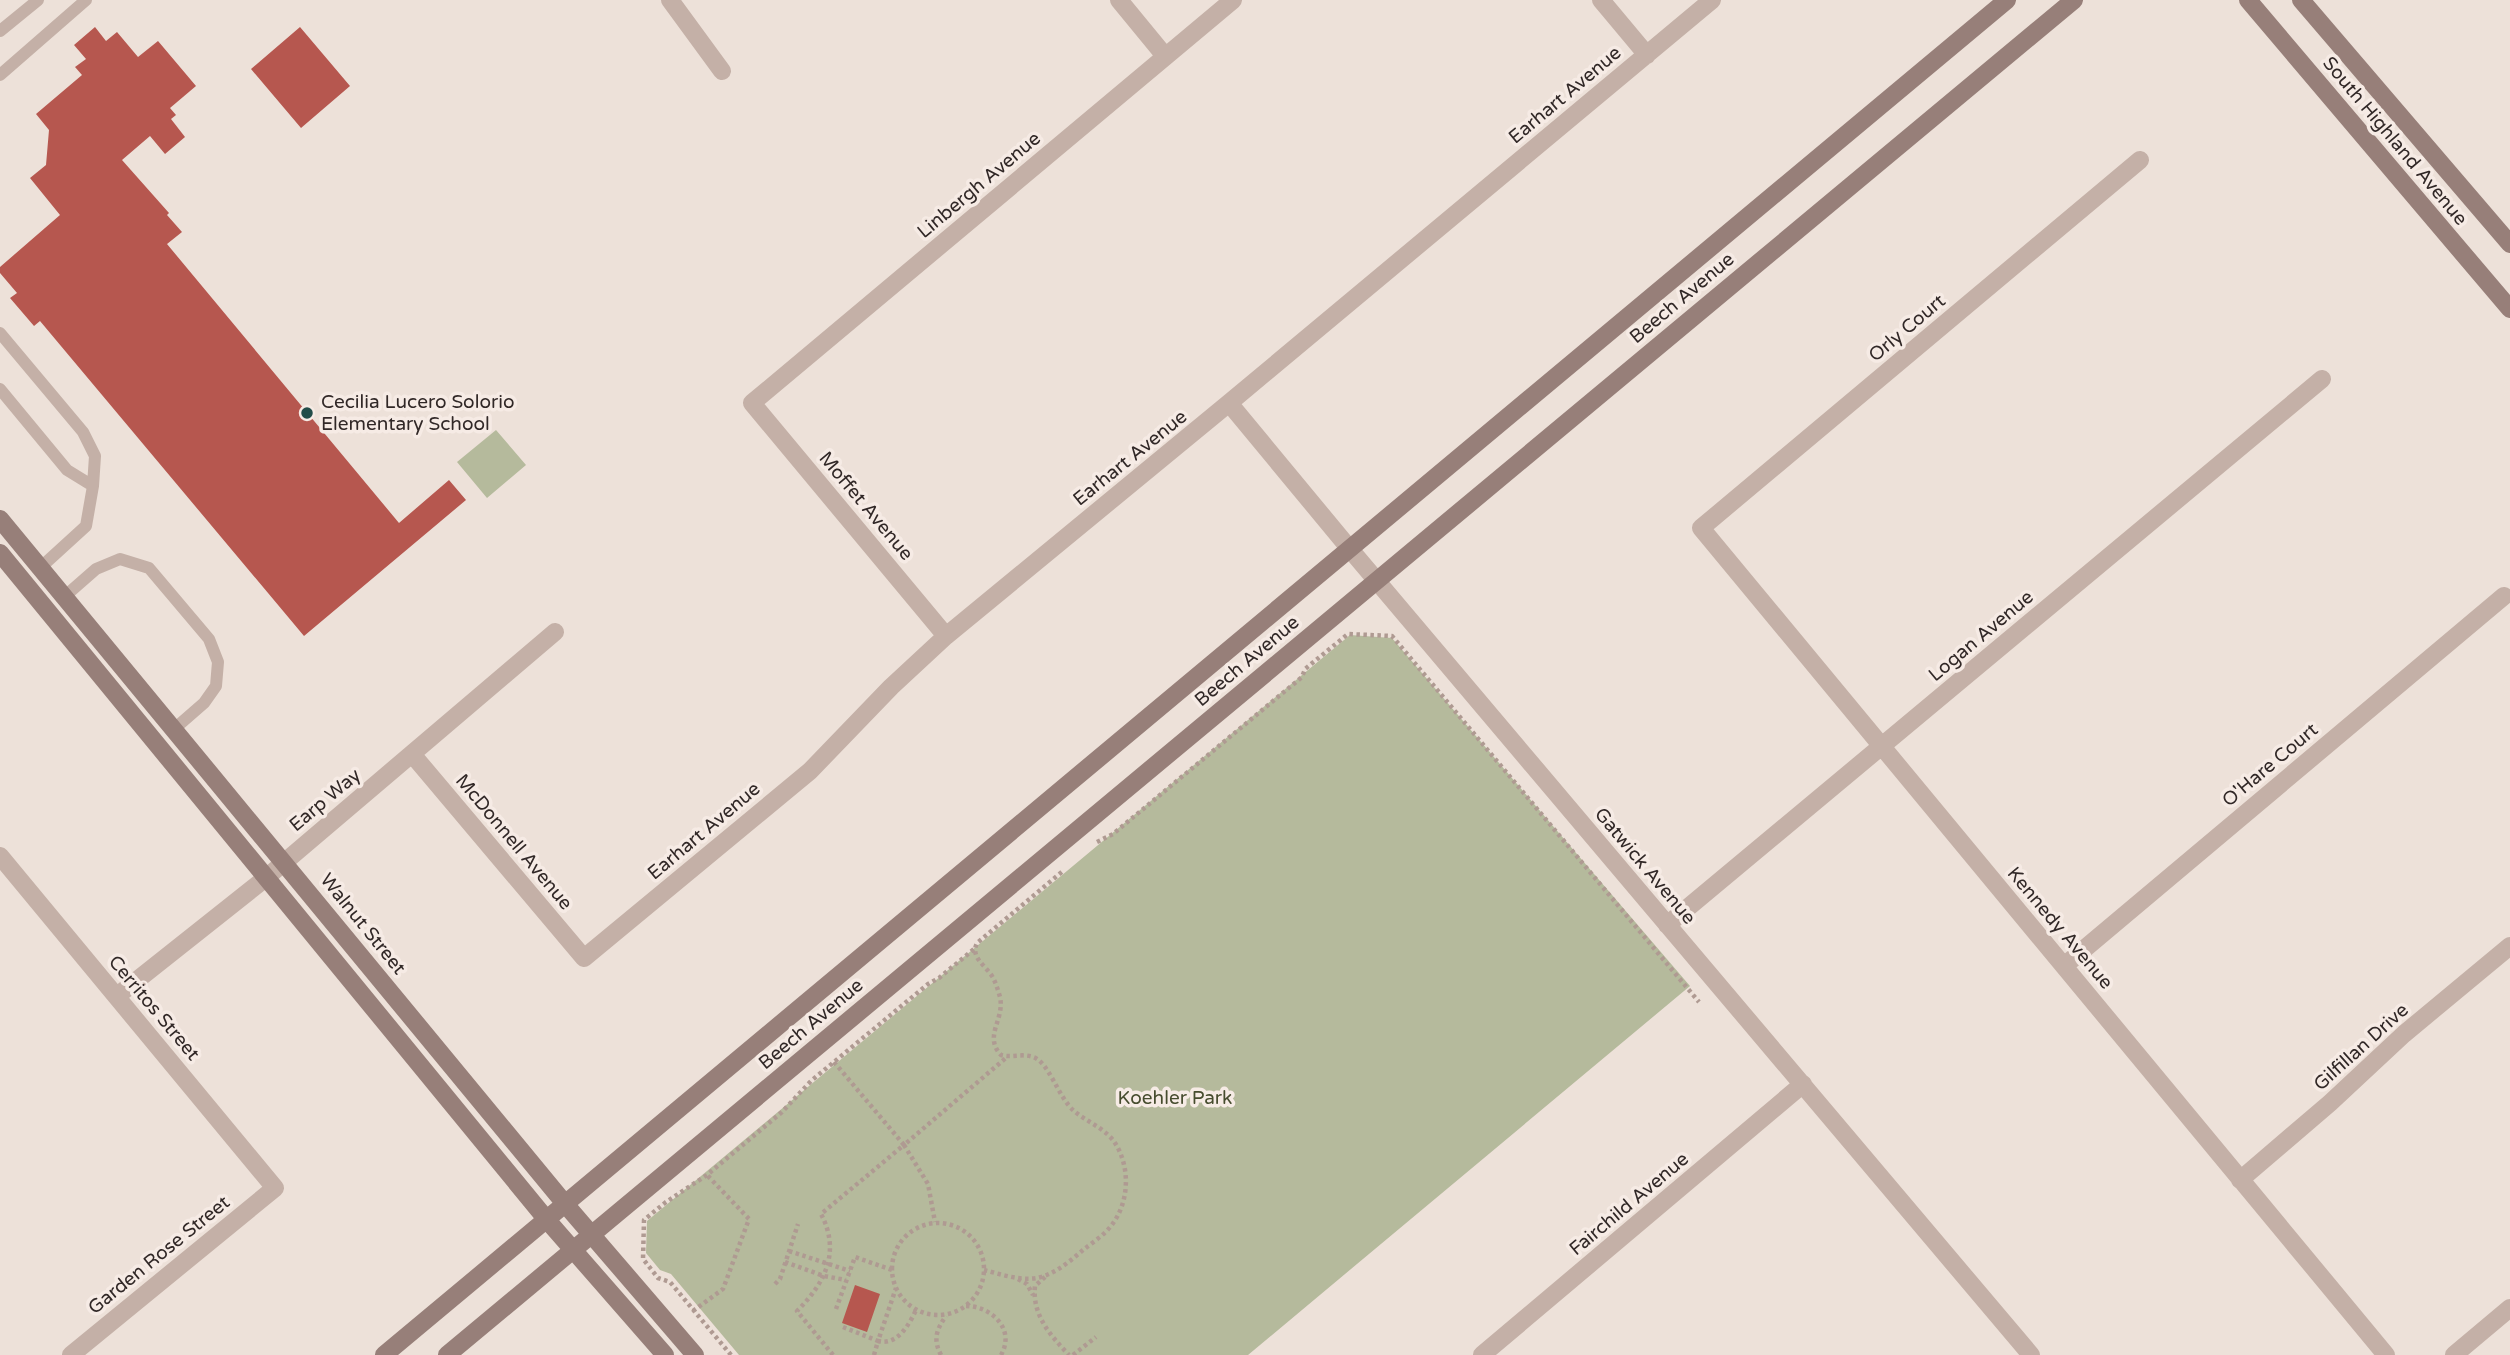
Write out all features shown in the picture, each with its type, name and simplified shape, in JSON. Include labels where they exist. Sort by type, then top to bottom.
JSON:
[{"type":"main road","name":"Beech Avenue","points":[[384,1355],[2007,0]]},
{"type":"main road","name":"Beech Avenue","points":[[447,1355],[2074,0]]},
{"type":"main road","name":"South Highland Avenue","points":[[2248,0],[2510,309]]},
{"type":"main road","name":"South Highland Avenue","points":[[2301,0],[2510,244]]},
{"type":"main road","name":"Walnut Street","points":[[0,519],[566,1205],[695,1355]]},
{"type":"main road","points":[[0,553],[572,1251],[665,1355]]},
{"type":"street","points":[[670,0],[722,71]]},
{"type":"street","points":[[1119,0],[1165,56]]},
{"type":"street","name":"Linbergh Avenue","points":[[752,403],[1233,0]]},
{"type":"street","points":[[1601,0],[1647,55]]},
{"type":"street","name":"Earhart Avenue","points":[[584,958],[810,771],[891,687],[946,636],[1712,0]]},
{"type":"street","name":"Orly Court","points":[[1700,528],[2140,160]]},
{"type":"street","name":"Logan Avenue","points":[[1667,925],[2322,379]]},
{"type":"street","name":"Moffet Avenue","points":[[752,403],[946,636]]},
{"type":"street","name":"Gatwick Avenue","points":[[1229,403],[2031,1355]]},
{"type":"street","name":"Kennedy Avenue","points":[[1700,528],[2386,1355]]},
{"type":"street","name":"O'Hare Court","points":[[2064,966],[2504,596]]},
{"type":"street","name":"Earp Way","points":[[117,996],[267,877],[555,632]]},
{"type":"street","name":"McDonnell Avenue","points":[[412,754],[584,958]]},
{"type":"street","name":"Cerritos Street","points":[[0,856],[275,1188]]},
{"type":"street","name":"Gilfillan Drive","points":[[2240,1180],[2330,1103],[2404,1034],[2510,946]]},
{"type":"street","name":"Fairchild Avenue","points":[[1482,1355],[1803,1084]]},
{"type":"street","name":"Garden Rose Street","points":[[71,1355],[275,1188]]},
{"type":"street","points":[[2454,1355],[2510,1308]]},
{"type":"lane","points":[[0,32],[38,0]]},
{"type":"lane","points":[[0,75],[86,0]]},
{"type":"lane","points":[[0,333],[83,432],[94,456],[93,486],[86,526],[45,574],[35,594]]},
{"type":"lane","points":[[0,390],[67,470],[93,486]]},
{"type":"lane","points":[[64,597],[96,569],[120,559],[149,568],[209,639],[218,662],[216,686],[204,703],[173,730]]},
{"type":"path","points":[[1090,849],[1134,817],[1302,677],[1305,669],[1348,634],[1392,636],[1699,1002]]},
{"type":"path","points":[[731,1355],[670,1282],[658,1278],[643,1259],[644,1220],[707,1175],[782,1112],[811,1081],[974,949],[977,943],[1069,866]]},
{"type":"path","points":[[974,949],[975,955],[997,987],[1001,1004],[991,1038],[994,1048],[1001,1055],[1032,1056],[1043,1062],[1065,1101],[1112,1140],[1121,1154],[1125,1170],[1124,1200],[1110,1228],[1035,1286],[1034,1297]]},
{"type":"path","points":[[833,1355],[797,1311],[815,1292],[828,1263],[829,1237],[821,1214],[1008,1057]]},
{"type":"path","points":[[834,1062],[904,1145],[928,1184],[935,1222]]},
{"type":"path","points":[[693,1311],[723,1289],[748,1219],[707,1175]]},
{"type":"path","points":[[874,1355],[895,1288],[892,1259],[898,1245],[908,1233],[935,1222],[950,1224],[964,1230],[975,1241],[982,1255],[984,1270],[981,1285],[973,1299],[946,1315],[932,1315],[916,1310],[895,1288]]},
{"type":"path","points":[[775,1284],[780,1279],[798,1224]]},
{"type":"path","points":[[789,1251],[850,1271]]},
{"type":"path","points":[[836,1309],[855,1257],[892,1270]]},
{"type":"path","points":[[785,1262],[824,1276],[846,1280]]},
{"type":"path","points":[[984,1270],[1034,1279],[1048,1275]]},
{"type":"path","points":[[1014,1277],[1027,1284],[1045,1327],[1071,1355],[1096,1337]]},
{"type":"path","points":[[965,1306],[985,1309],[1001,1323],[1006,1336],[1005,1349],[1001,1355]]},
{"type":"path","points":[[844,1327],[878,1341],[892,1341],[911,1320],[916,1310]]},
{"type":"path","points":[[941,1355],[935,1342],[937,1328],[946,1315]]},
{"type":"green space","points":[[496,430],[526,465],[487,498],[457,462]]},
{"type":"green space","name":"Koehler Park","points":[[1350,635],[1392,638],[1690,986],[1248,1355],[739,1355],[671,1274],[660,1270],[646,1253],[647,1221]]},
{"type":"building","points":[[95,27],[106,41],[117,32],[138,57],[158,41],[196,86],[170,108],[176,115],[171,119],[185,137],[165,154],[150,136],[122,160],[169,213],[167,215],[182,232],[167,244],[399,523],[449,480],[466,500],[304,636],[40,321],[34,326],[10,298],[17,293],[0,273],[0,267],[60,215],[30,178],[46,165],[49,130],[36,114],[82,75],[75,67],[86,59],[74,45]]},
{"type":"building","points":[[300,27],[350,86],[301,128],[251,69]]},
{"type":"building","points":[[855,1285],[880,1294],[867,1332],[842,1323]]},
{"type":"place","name":"Cecilia Lucero Solorio Elementary School","points":[[307,413]]}]
